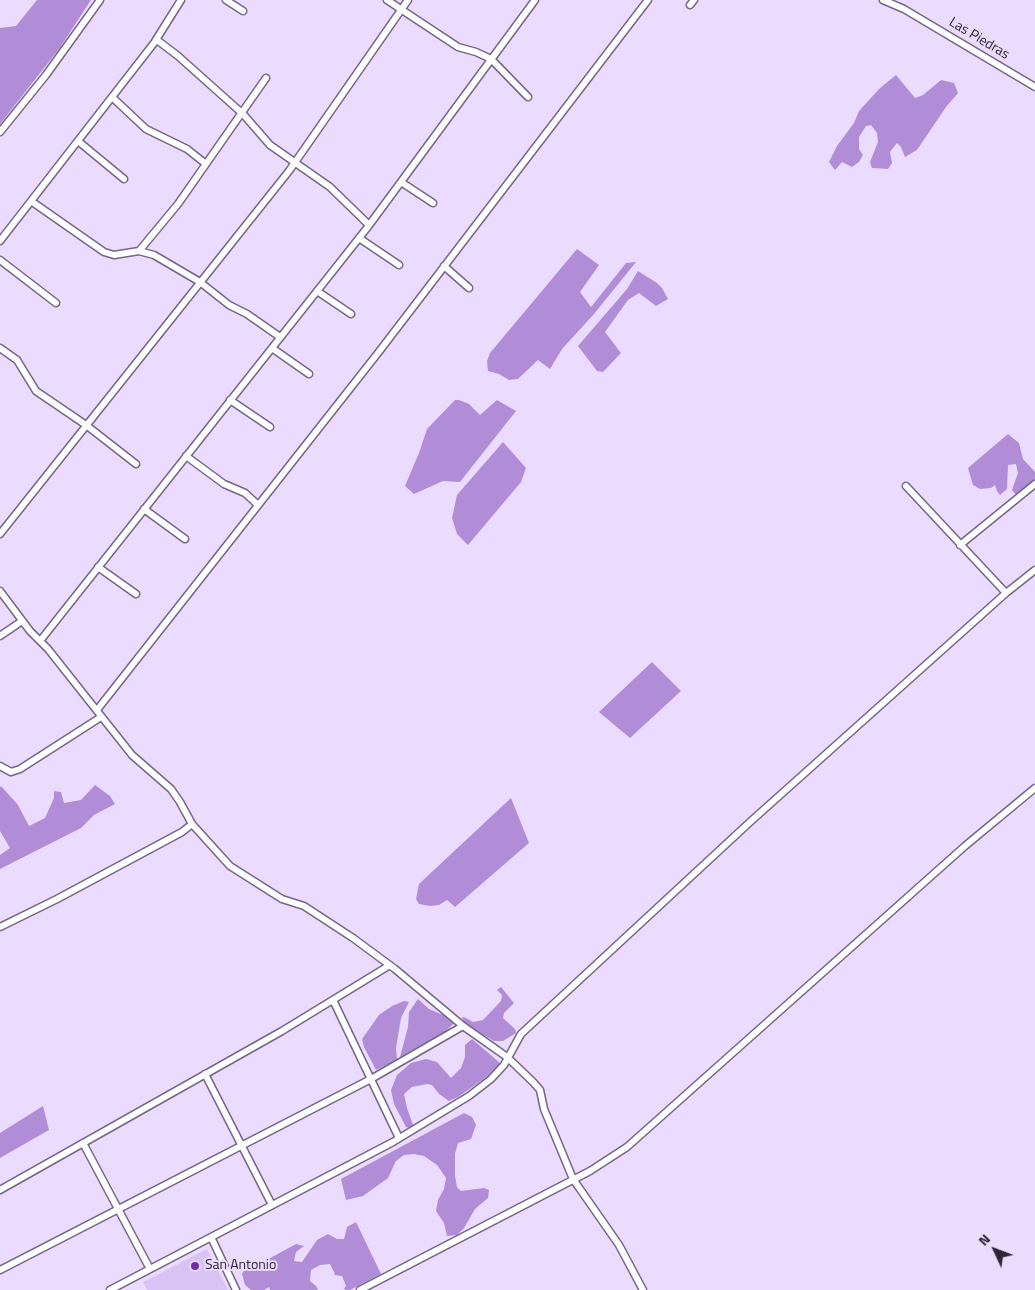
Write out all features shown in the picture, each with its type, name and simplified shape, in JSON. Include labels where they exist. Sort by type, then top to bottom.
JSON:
[{"type":"street","points":[[0,132],[46,75],[100,0]]},
{"type":"street","points":[[0,241],[156,40],[181,0]]},
{"type":"street","points":[[226,0],[243,11]]},
{"type":"street","points":[[387,0],[458,47],[491,59],[528,97]]},
{"type":"street","points":[[0,534],[295,162],[408,0]]},
{"type":"street","points":[[40,641],[369,225],[535,0]]},
{"type":"street","points":[[97,710],[258,506],[648,0]]},
{"type":"street","name":"Las Piedras","points":[[883,0],[915,15],[1035,87]]},
{"type":"street","points":[[156,40],[178,56],[243,114],[270,145],[330,187],[369,225]]},
{"type":"street","points":[[139,251],[178,204],[243,114],[266,78]]},
{"type":"street","points":[[112,97],[146,129],[186,148],[206,164]]},
{"type":"street","points":[[78,142],[124,179]]},
{"type":"street","points":[[401,182],[433,204]]},
{"type":"street","points":[[32,201],[104,252],[114,254],[139,251],[154,254],[200,282],[229,305],[247,314],[280,337]]},
{"type":"street","points":[[358,238],[399,265]]},
{"type":"street","points":[[0,260],[56,303]]},
{"type":"street","points":[[444,266],[469,288]]},
{"type":"street","points":[[317,291],[352,314]]},
{"type":"street","points":[[0,348],[17,360],[36,391],[136,464]]},
{"type":"street","points":[[272,348],[310,374]]},
{"type":"street","points":[[230,400],[270,427]]},
{"type":"street","points":[[186,456],[224,484],[245,493],[258,506]]},
{"type":"street","points":[[960,545],[1035,484]]},
{"type":"street","points":[[906,486],[1006,594]]},
{"type":"street","points":[[144,510],[185,539]]},
{"type":"street","points":[[98,567],[136,594]]},
{"type":"street","points":[[110,1290],[399,1138],[468,1096],[491,1079],[504,1065],[521,1034],[750,822],[1035,570]]},
{"type":"street","points":[[0,591],[132,755],[171,789],[192,824],[230,866],[282,898],[304,906],[353,938],[390,965],[463,1026],[508,1057],[540,1090],[544,1109],[573,1179],[619,1245],[643,1290]]},
{"type":"street","points":[[0,636],[22,620]]},
{"type":"street","points":[[0,766],[11,772],[20,769],[101,717]]},
{"type":"street","points":[[360,1290],[573,1179],[627,1148],[965,846],[1035,788]]},
{"type":"street","points":[[0,927],[174,836],[192,824]]},
{"type":"street","points":[[0,1190],[282,1031],[390,965]]},
{"type":"street","points":[[333,1000],[399,1138]]},
{"type":"street","points":[[0,1270],[371,1079],[463,1026]]},
{"type":"street","points":[[205,1074],[272,1205]]},
{"type":"street","points":[[83,1143],[150,1269]]},
{"type":"street","points":[[211,1237],[236,1290]]},
{"type":"street","points":[[126,1282],[129,1290]]},
{"type":"shaded area","points":[[37,0],[91,0],[59,49],[0,124],[0,28],[16,26]]},
{"type":"shaded area","points":[[896,75],[915,98],[923,95],[941,80],[954,83],[958,93],[946,107],[917,150],[905,157],[897,143],[890,152],[892,163],[888,169],[872,168],[870,162],[878,142],[877,133],[871,125],[866,126],[859,137],[859,149],[863,155],[859,162],[852,167],[842,162],[835,170],[829,162],[837,146],[854,123],[859,111],[879,89]]},
{"type":"shaded area","points":[[577,249],[599,265],[580,292],[591,307],[626,263],[636,262],[594,314],[562,349],[550,369],[538,360],[518,379],[509,380],[499,374],[488,371],[487,361],[490,353]]},
{"type":"shaded area","points":[[638,271],[657,283],[668,299],[656,306],[639,293],[628,300],[605,332],[621,353],[603,372],[597,371],[578,346],[627,289]]},
{"type":"shaded area","points":[[455,400],[469,404],[480,415],[497,400],[516,411],[460,482],[443,481],[414,494],[405,486],[427,429]]},
{"type":"shaded area","points":[[1008,434],[1019,443],[1023,459],[1035,472],[1035,480],[1016,495],[1012,490],[1018,473],[1016,464],[1008,465],[1007,489],[1000,495],[995,485],[991,488],[980,489],[973,485],[968,468]]},
{"type":"shaded area","points":[[503,442],[526,468],[521,482],[468,545],[457,534],[452,518],[457,495]]},
{"type":"shaded area","points":[[652,662],[681,691],[630,738],[599,712]]},
{"type":"shaded area","points":[[95,785],[110,796],[115,804],[94,815],[81,828],[0,869],[0,855],[10,848],[0,831],[1,786],[18,805],[29,826],[45,818],[54,798],[54,791],[61,792],[64,803],[81,800]]},
{"type":"shaded area","points":[[511,798],[529,843],[455,907],[447,900],[439,905],[419,904],[416,899],[419,884]]},
{"type":"shaded area","points":[[501,987],[514,1003],[504,1013],[503,1018],[515,1029],[516,1033],[503,1041],[494,1041],[464,1022],[462,1017],[473,1022],[483,1020],[501,1001],[502,995],[497,990]]},
{"type":"shaded area","points":[[418,999],[429,1009],[443,1015],[454,1023],[445,1032],[400,1057],[408,1027],[409,1012]]},
{"type":"shaded area","points":[[404,1001],[409,1002],[401,1018],[396,1048],[397,1060],[376,1070],[362,1039],[379,1015],[392,1006]]},
{"type":"shaded area","points":[[472,1039],[500,1063],[495,1070],[458,1097],[449,1101],[439,1094],[432,1085],[412,1087],[404,1094],[413,1125],[409,1128],[406,1127],[394,1104],[391,1090],[397,1075],[411,1063],[426,1059],[437,1062],[451,1078],[461,1068],[465,1057],[465,1045]]},
{"type":"shaded area","points":[[43,1106],[49,1130],[0,1158],[0,1133]]},
{"type":"shaded area","points":[[464,1113],[472,1117],[476,1125],[471,1139],[458,1143],[455,1154],[457,1187],[461,1191],[484,1188],[489,1190],[488,1198],[475,1209],[464,1228],[457,1235],[447,1236],[444,1223],[436,1211],[446,1178],[437,1165],[424,1156],[404,1155],[396,1161],[388,1178],[363,1196],[346,1200],[341,1179]]},
{"type":"shaded area","points":[[356,1222],[381,1274],[350,1290],[346,1290],[344,1289],[346,1286],[342,1276],[334,1275],[330,1264],[320,1265],[311,1270],[310,1281],[318,1290],[270,1290],[269,1287],[264,1290],[251,1290],[245,1285],[242,1274],[244,1270],[296,1244],[304,1246],[296,1252],[294,1261],[302,1262],[317,1240],[328,1234],[337,1239],[344,1239],[347,1227]]},
{"type":"shaded area","name":"San Antonio","points":[[207,1249],[228,1290],[147,1290],[143,1282]]},
{"type":"place","name":"San Antonio","points":[[195,1266]]}]
